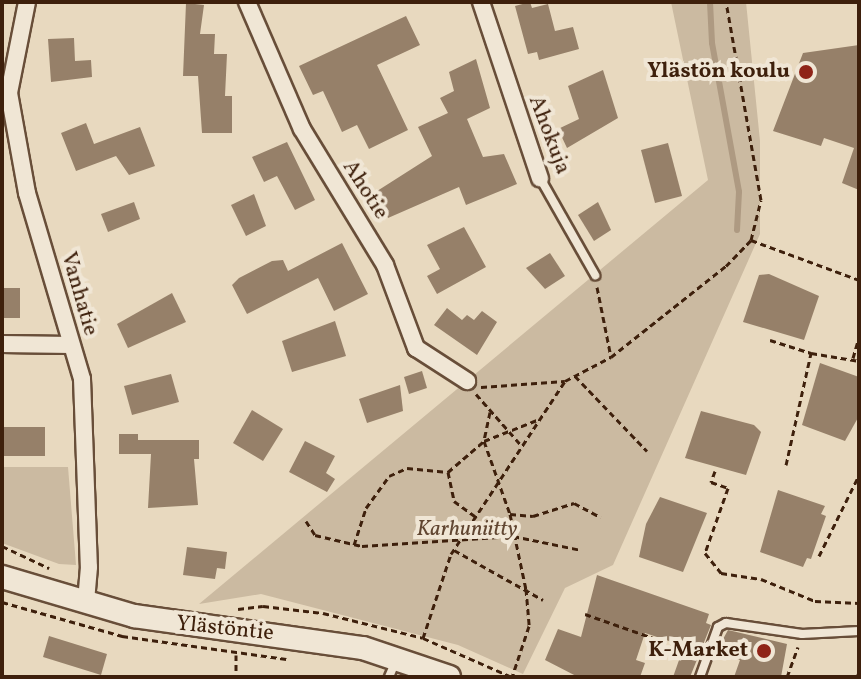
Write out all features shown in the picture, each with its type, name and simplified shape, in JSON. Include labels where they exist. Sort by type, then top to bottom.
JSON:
[{"type":"main road","name":"Ylästöntie","points":[[2,577],[86,603],[178,624],[280,634],[400,668],[449,677]]},
{"type":"street","name":"Vanhatie","points":[[27,2],[5,93],[27,193],[85,402],[86,603]]},
{"type":"street","name":"Ahotie","points":[[247,2],[302,129],[385,265],[416,348],[467,381]]},
{"type":"street","name":"Ahokuja","points":[[481,2],[540,178]]},
{"type":"street","points":[[2,344],[71,345]]},
{"type":"lane","name":"Ahokuja","points":[[540,178],[595,275]]},
{"type":"lane","points":[[700,677],[718,627],[726,623],[802,634],[859,631]]},
{"type":"path","points":[[467,381],[503,389],[565,381],[611,357],[726,266],[751,240],[761,200],[726,2]]},
{"type":"path","points":[[751,240],[859,280]]},
{"type":"path","points":[[595,275],[611,357]]},
{"type":"path","points":[[853,358],[859,337]]},
{"type":"path","points":[[770,340],[811,353],[859,361]]},
{"type":"path","points":[[786,465],[811,353]]},
{"type":"path","points":[[575,376],[647,451]]},
{"type":"path","points":[[467,381],[490,412],[521,445]]},
{"type":"path","points":[[423,638],[454,550],[495,483],[565,381]]},
{"type":"path","points":[[490,412],[484,441],[495,483],[510,514],[526,589],[529,626],[512,677]]},
{"type":"path","points":[[354,545],[366,508],[389,476],[407,468],[448,472],[484,441],[538,420]]},
{"type":"path","points":[[715,471],[711,482],[728,488],[705,553],[721,573],[859,603]]},
{"type":"path","points":[[448,472],[454,501],[475,516]]},
{"type":"path","points":[[819,556],[859,475]]},
{"type":"path","points":[[510,514],[533,516],[574,503],[600,517]]},
{"type":"path","points":[[306,521],[315,535],[354,545],[513,536],[581,550]]},
{"type":"path","points":[[454,550],[543,600]]},
{"type":"path","points":[[585,614],[708,657]]},
{"type":"path","points":[[787,677],[802,634]]},
{"type":"path","points":[[236,655],[236,677]]},
{"type":"green space","name":"Karhuniitty","points":[[671,2],[746,2],[760,141],[760,234],[613,565],[565,588],[523,674],[458,645],[261,594],[199,604],[708,180]]},
{"type":"green space","points":[[2,467],[68,467],[76,565],[59,564],[2,543]]},
{"type":"building","points":[[530,2],[532,8],[548,4],[555,31],[573,27],[579,49],[539,60],[537,52],[528,54],[515,6]]},
{"type":"building","points":[[186,3],[204,5],[200,34],[215,34],[214,54],[227,54],[225,96],[232,96],[232,133],[202,133],[198,76],[183,76]]},
{"type":"building","points":[[406,16],[420,45],[377,65],[408,130],[369,149],[357,125],[342,132],[323,91],[313,95],[299,66]]},
{"type":"building","points":[[74,38],[75,61],[91,60],[92,77],[51,82],[48,39]]},
{"type":"building","points":[[859,45],[859,190],[842,183],[854,148],[824,138],[821,146],[773,131],[803,53]]},
{"type":"building","points":[[476,59],[490,108],[467,119],[483,157],[504,154],[517,184],[466,205],[459,187],[388,218],[374,193],[432,156],[418,127],[448,113],[440,98],[454,91],[449,72]]},
{"type":"building","points":[[603,70],[618,118],[567,148],[558,129],[579,119],[568,86]]},
{"type":"building","points":[[86,123],[94,144],[140,127],[155,166],[129,175],[116,156],[76,171],[61,133]]},
{"type":"building","points":[[287,142],[315,200],[295,210],[277,176],[264,182],[252,157]]},
{"type":"building","points":[[668,143],[682,196],[655,203],[641,150]]},
{"type":"building","points":[[254,194],[266,226],[246,236],[231,205]]},
{"type":"building","points":[[134,202],[140,219],[108,232],[101,214]]},
{"type":"building","points":[[598,202],[611,230],[594,241],[578,215]]},
{"type":"building","points":[[464,227],[486,267],[437,294],[427,276],[440,269],[427,245]]},
{"type":"building","points":[[342,243],[368,294],[334,311],[318,278],[247,314],[232,285],[239,278],[272,261],[283,260],[288,271]]},
{"type":"building","points":[[550,253],[565,276],[545,289],[526,268]]},
{"type":"building","points":[[769,274],[819,296],[804,340],[743,322],[759,275]]},
{"type":"building","points":[[2,288],[20,288],[20,318],[2,318]]},
{"type":"building","points":[[172,293],[186,322],[128,348],[117,324]]},
{"type":"building","points":[[447,308],[462,320],[467,315],[474,320],[482,311],[497,322],[477,355],[434,325]]},
{"type":"building","points":[[335,321],[346,356],[292,372],[282,341]]},
{"type":"building","points":[[820,363],[859,377],[859,416],[845,441],[802,425]]},
{"type":"building","points":[[422,371],[427,388],[409,394],[404,377]]},
{"type":"building","points":[[171,374],[179,402],[132,415],[124,386]]},
{"type":"building","points":[[400,385],[403,411],[367,423],[359,399]]},
{"type":"building","points":[[252,410],[283,429],[263,461],[233,443]]},
{"type":"building","points":[[701,411],[754,425],[761,432],[746,475],[685,458]]},
{"type":"building","points":[[2,427],[45,427],[45,456],[2,456]]},
{"type":"building","points":[[119,434],[138,434],[138,440],[199,440],[199,459],[194,459],[198,505],[148,508],[151,454],[119,454]]},
{"type":"building","points":[[305,441],[335,456],[326,473],[335,479],[327,492],[289,472]]},
{"type":"building","points":[[778,490],[825,506],[821,514],[826,516],[811,559],[807,558],[803,567],[760,552]]},
{"type":"building","points":[[660,497],[707,513],[683,572],[639,557],[646,524]]},
{"type":"building","points":[[187,547],[227,552],[225,569],[217,568],[215,579],[183,575]]},
{"type":"building","points":[[597,575],[709,614],[706,623],[711,625],[690,677],[673,677],[684,646],[645,633],[636,660],[645,663],[640,677],[578,677],[545,660],[558,629],[581,637]]},
{"type":"building","name":"K-Market","points":[[728,630],[787,644],[781,677],[734,677],[740,660],[716,652]]},
{"type":"building","points":[[49,636],[107,654],[101,675],[43,657]]},
{"type":"waterway","points":[[710,2],[712,43],[739,192],[737,230]]},
{"type":"place","name":"Ylästön koulu","points":[[806,72]]},
{"type":"place","name":"K-Market","points":[[764,651]]}]
